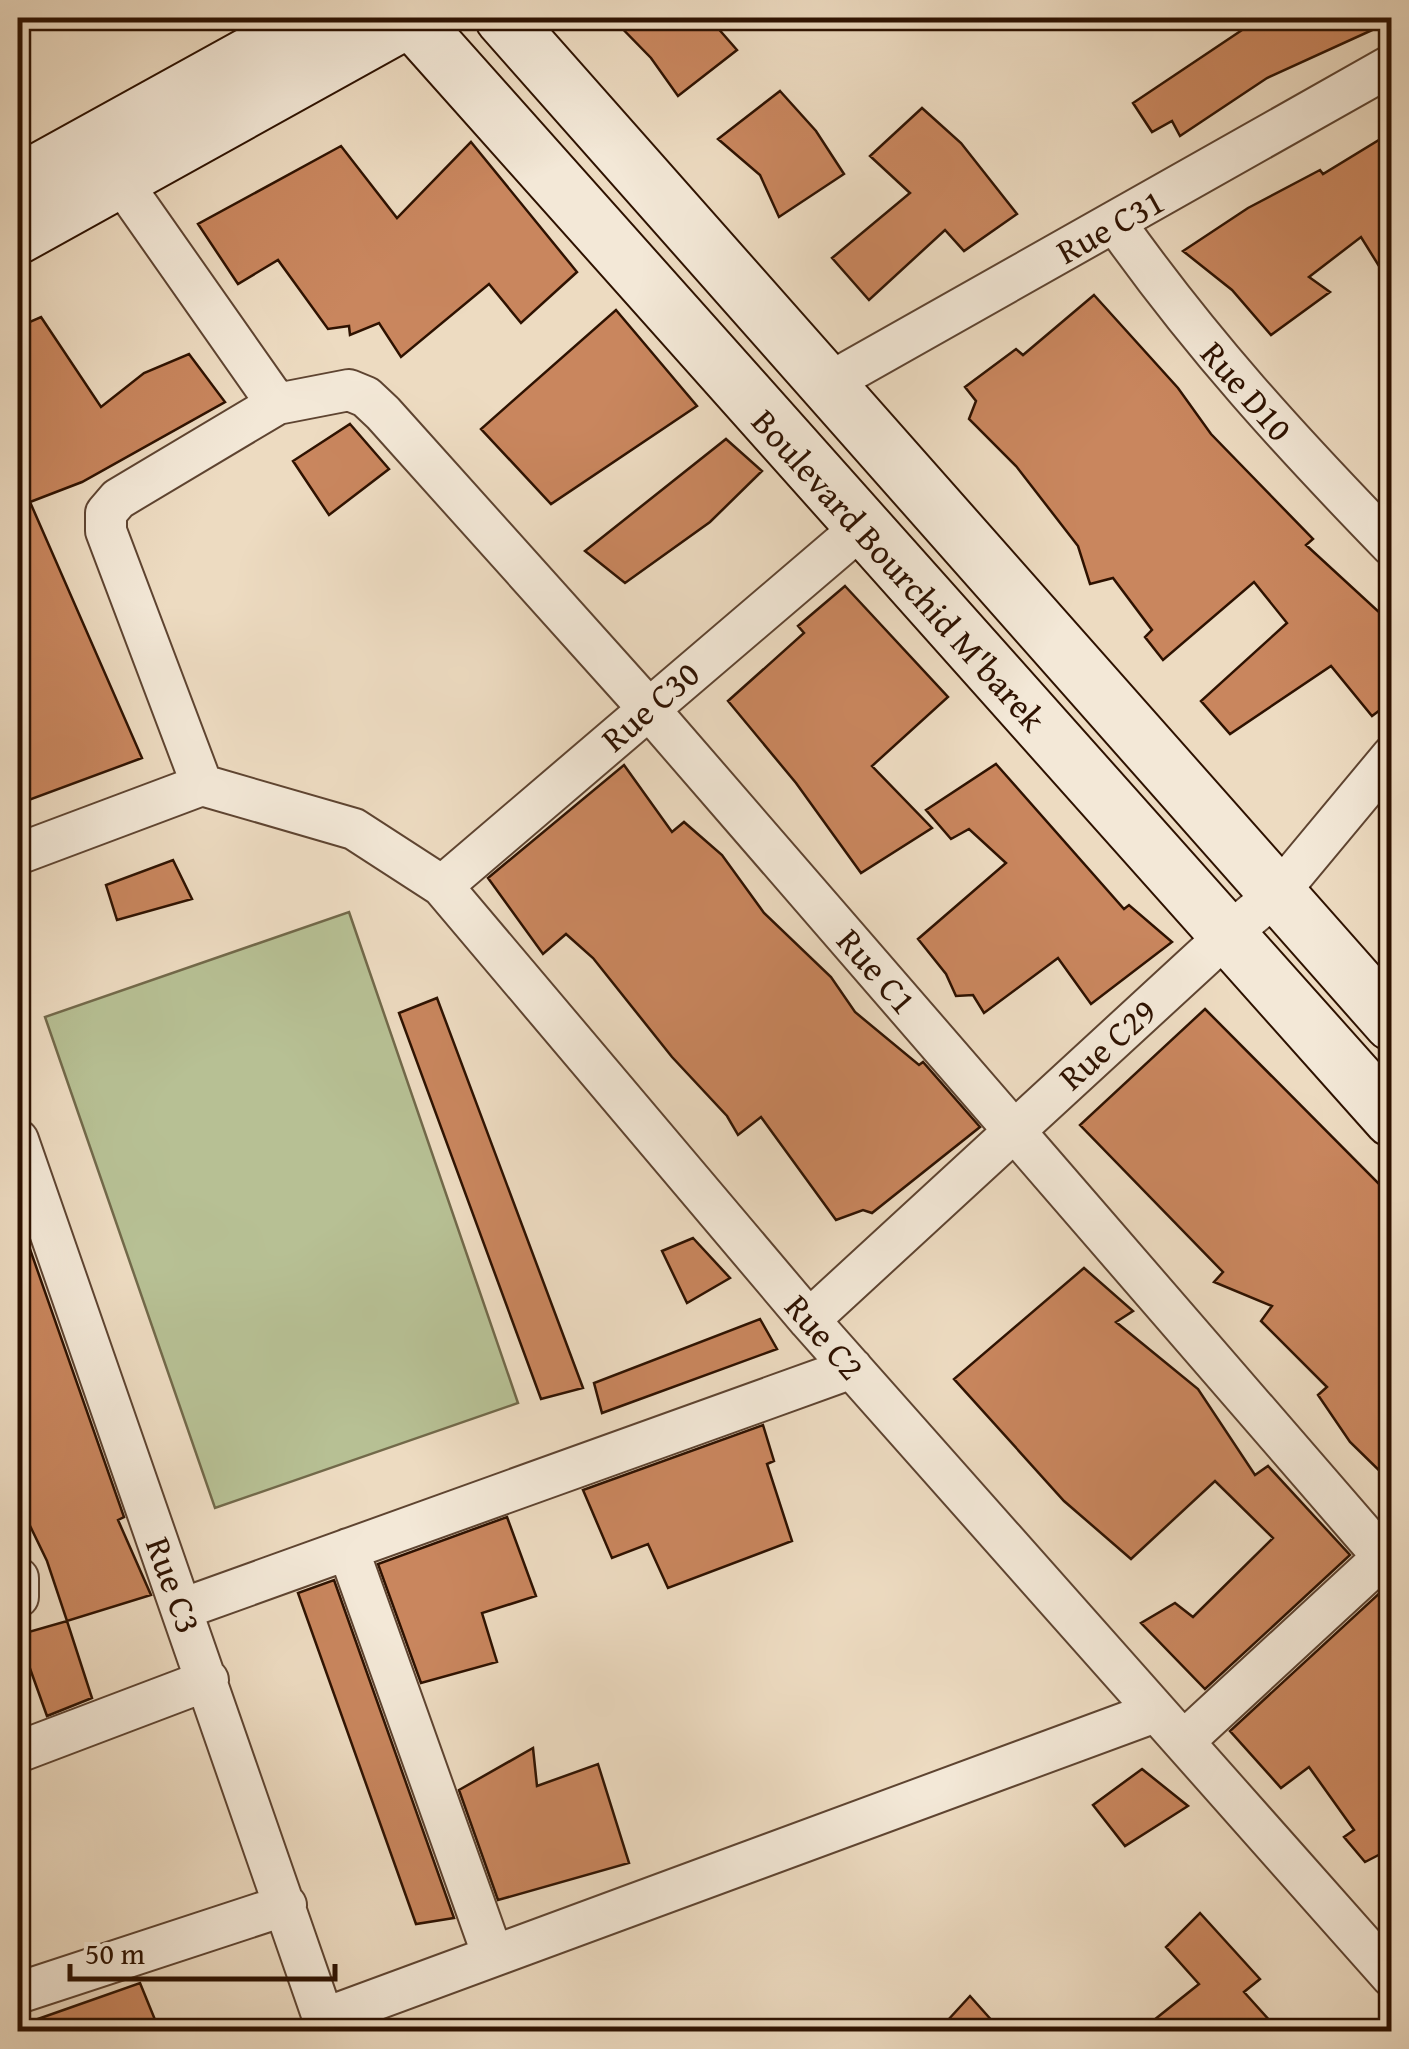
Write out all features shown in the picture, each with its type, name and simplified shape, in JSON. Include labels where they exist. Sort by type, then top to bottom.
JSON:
[{"type":"main road","points":[[18,236],[104,159],[317,18]]},
{"type":"main road","points":[[18,183],[104,159],[411,18]]},
{"type":"main road","name":"Boulevard Bourchid M'barek","points":[[411,18],[861,528],[1392,1119]]},
{"type":"main road","name":"Boulevard Bourchid M'barek","points":[[504,18],[1392,1023]]},
{"type":"main road","points":[[806,466],[842,401]]},
{"type":"street","name":"Rue C31","points":[[842,401],[1116,224],[1392,65]]},
{"type":"street","points":[[18,854],[202,786],[106,531],[106,514],[118,499],[276,404],[104,159]]},
{"type":"street","name":"Rue D10","points":[[1116,224],[1177,310],[1263,414],[1392,546]]},
{"type":"street","name":"Rue C1","points":[[276,404],[349,390],[366,397],[383,413],[647,707],[1389,1558]]},
{"type":"street","name":"Rue C30","points":[[442,886],[861,528]]},
{"type":"street","name":"Rue C29","points":[[810,1320],[1225,936],[1278,893],[1392,756]]},
{"type":"street","name":"Rue C2","points":[[202,786],[354,830],[442,886],[810,1320],[1392,1977]]},
{"type":"street","name":"Rue C3","points":[[20,1158],[208,1680],[326,2025]]},
{"type":"street","points":[[182,1609],[852,1368]]},
{"type":"street","points":[[348,1549],[492,1954]]},
{"type":"street","points":[[1184,1741],[1389,1558]]},
{"type":"street","points":[[18,1578],[18,1597]]},
{"type":"street","points":[[18,1752],[208,1680]]},
{"type":"street","points":[[326,2025],[492,1954],[1155,1712]]},
{"type":"street","points":[[18,1993],[286,1905]]},
{"type":"green space","points":[[349,912],[518,1403],[215,1508],[45,1017]]},
{"type":"building","points":[[612,18],[709,18],[737,50],[678,96],[651,58]]},
{"type":"building","points":[[1260,18],[1392,21],[1267,78],[1180,136],[1172,121],[1152,132],[1133,103]]},
{"type":"building","points":[[780,91],[816,131],[844,174],[779,217],[760,175],[718,139]]},
{"type":"building","points":[[922,108],[961,143],[1017,214],[964,251],[945,230],[869,300],[832,258],[910,193],[870,156]]},
{"type":"building","points":[[1392,132],[1392,287],[1361,237],[1309,277],[1330,292],[1271,335],[1232,290],[1183,251],[1248,208],[1320,170],[1323,174]]},
{"type":"building","points":[[471,142],[577,272],[521,323],[489,284],[401,357],[379,323],[350,335],[349,326],[328,329],[278,260],[238,284],[198,224],[341,146],[397,218]]},
{"type":"building","points":[[1094,295],[1178,388],[1211,434],[1313,539],[1306,545],[1392,624],[1392,701],[1372,716],[1331,666],[1230,734],[1201,701],[1287,623],[1254,582],[1163,660],[1145,637],[1152,630],[1113,578],[1090,584],[1078,546],[1016,466],[969,419],[976,401],[965,387],[1016,349],[1023,355]]},
{"type":"building","points":[[616,310],[697,406],[551,504],[481,429]]},
{"type":"building","points":[[41,317],[101,407],[144,373],[189,354],[225,402],[82,482],[30,502],[142,758],[18,804],[18,327]]},
{"type":"building","points":[[350,424],[389,469],[329,515],[293,461]]},
{"type":"building","points":[[726,439],[762,471],[710,522],[625,583],[585,551]]},
{"type":"building","points":[[845,586],[948,697],[872,766],[932,828],[861,873],[796,783],[728,701],[804,633],[798,626]]},
{"type":"building","points":[[996,764],[1124,909],[1129,905],[1172,942],[1091,1004],[1058,958],[984,1013],[973,995],[956,996],[946,974],[918,939],[1006,863],[969,829],[951,839],[926,810]]},
{"type":"building","points":[[624,765],[672,832],[684,822],[722,855],[764,913],[831,977],[855,1012],[919,1065],[923,1062],[980,1127],[872,1213],[863,1210],[836,1220],[761,1117],[738,1135],[727,1116],[672,1057],[593,958],[566,934],[543,954],[488,878]]},
{"type":"building","points":[[173,860],[192,899],[117,920],[106,885]]},
{"type":"building","points":[[437,998],[583,1388],[541,1399],[399,1013]]},
{"type":"building","points":[[1205,1009],[1392,1197],[1392,1483],[1350,1442],[1318,1395],[1327,1387],[1261,1321],[1272,1306],[1214,1282],[1223,1272],[1080,1125]]},
{"type":"building","points":[[18,1215],[124,1517],[118,1520],[151,1595],[67,1621],[47,1561],[18,1501]]},
{"type":"building","points":[[693,1238],[730,1278],[687,1303],[662,1251]]},
{"type":"building","points":[[1084,1268],[1133,1311],[1116,1322],[1198,1389],[1255,1475],[1268,1466],[1350,1555],[1205,1689],[1141,1623],[1175,1603],[1193,1617],[1273,1538],[1215,1481],[1131,1559],[1064,1501],[954,1379]]},
{"type":"building","points":[[760,1319],[777,1349],[602,1413],[594,1383]]},
{"type":"building","points":[[763,1425],[774,1461],[767,1464],[792,1541],[668,1588],[648,1544],[612,1558],[583,1490]]},
{"type":"building","points":[[507,1517],[536,1596],[482,1613],[497,1662],[421,1683],[378,1564]]},
{"type":"building","points":[[334,1580],[454,1918],[416,1924],[298,1593]]},
{"type":"building","points":[[1384,1589],[1392,1590],[1392,1848],[1365,1862],[1344,1837],[1354,1830],[1309,1767],[1281,1788],[1230,1731]]},
{"type":"building","points":[[67,1621],[92,1698],[47,1716],[18,1635]]},
{"type":"building","points":[[533,1748],[537,1786],[598,1764],[629,1863],[498,1900],[459,1790]]},
{"type":"building","points":[[1142,1769],[1188,1806],[1125,1846],[1093,1805]]},
{"type":"building","points":[[1200,1913],[1260,1979],[1244,1992],[1280,2032],[1139,2032],[1199,1984],[1166,1947]]},
{"type":"building","points":[[140,1983],[160,2032],[18,2032],[18,2026]]},
{"type":"building","points":[[970,1996],[1002,2032],[937,2032]]}]
